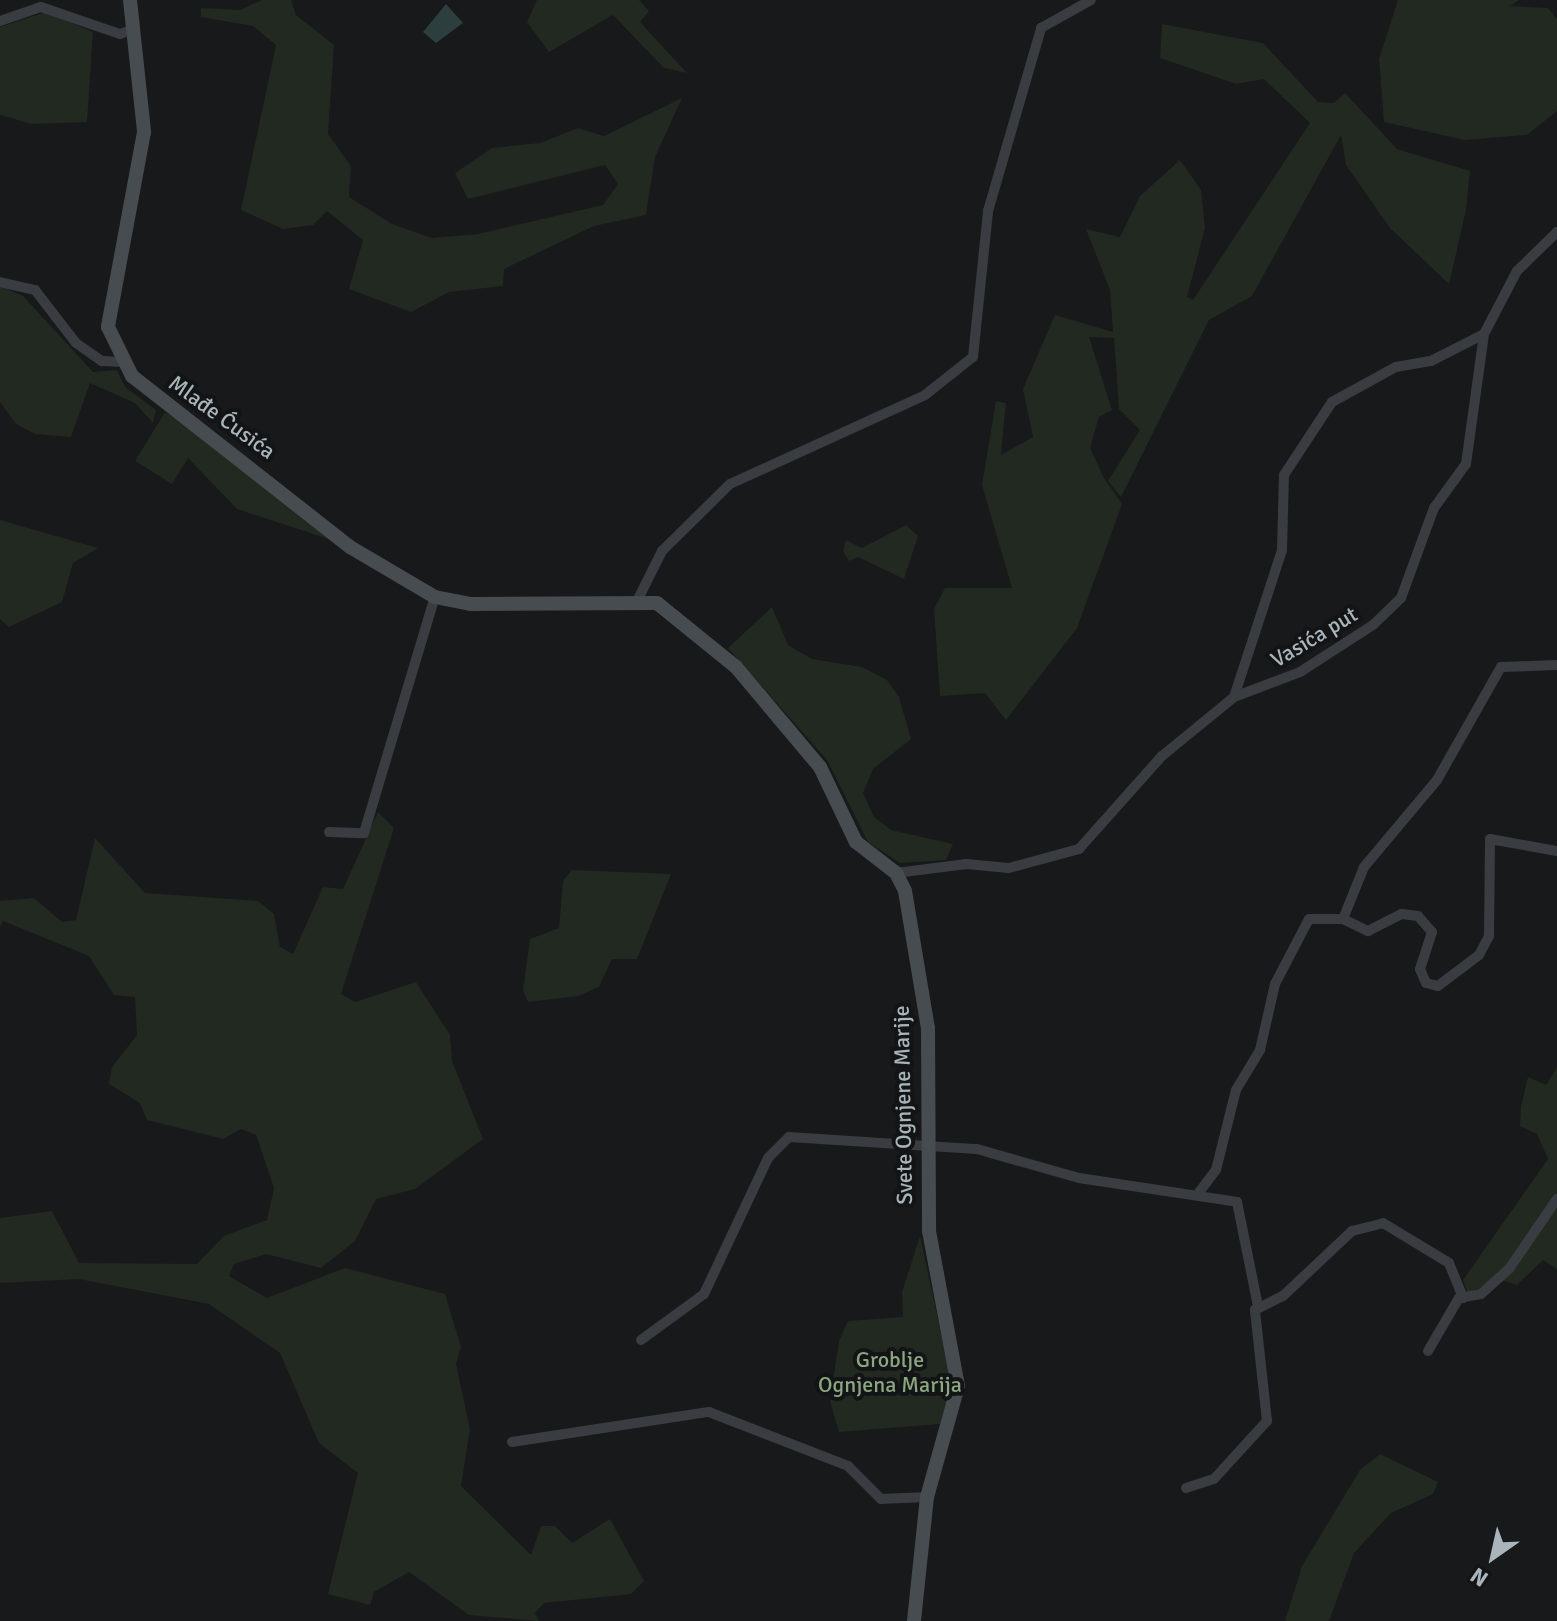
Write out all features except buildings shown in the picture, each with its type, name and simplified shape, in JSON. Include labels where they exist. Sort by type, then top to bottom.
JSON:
[{"type":"street","points":[[0,282],[35,290],[76,343],[102,361],[122,362],[109,310],[144,132],[130,0]]},
{"type":"street","points":[[896,873],[856,842],[820,767],[736,667],[657,603],[638,599],[662,551],[730,484],[925,395],[973,357],[988,211],[1041,28],[1091,0]]},
{"type":"street","points":[[0,21],[41,7],[120,34],[131,30]]},
{"type":"street","name":"Vasića put","points":[[896,873],[966,864],[1009,868],[1079,849],[1162,756],[1234,697],[1300,672],[1401,598],[1434,508],[1466,464],[1484,334],[1517,271],[1557,232]]},
{"type":"street","points":[[1234,697],[1282,550],[1284,475],[1324,414],[1341,394],[1484,334]]},
{"type":"street","name":"Mlađe Ćusića","points":[[122,362],[342,541],[435,597],[471,604],[638,599]]},
{"type":"street","points":[[329,832],[364,833],[435,597]]},
{"type":"street","points":[[1343,919],[1364,867],[1437,780],[1501,667],[1557,665]]},
{"type":"street","points":[[1197,1195],[1216,1170],[1236,1090],[1258,1057],[1291,948],[1309,919],[1343,919],[1368,931],[1402,914],[1426,920],[1432,932],[1420,969],[1426,983],[1438,986],[1479,955],[1489,936],[1490,839],[1557,851]]},
{"type":"street","name":"Svete Ognjene Marije","points":[[896,873],[910,908],[928,1028],[924,1146],[929,1231],[958,1386],[927,1497],[914,1621]]},
{"type":"street","points":[[641,1340],[704,1294],[782,1140],[977,1149],[1079,1178],[1227,1199],[1243,1210],[1258,1306],[1267,1421],[1214,1479],[1186,1488]]},
{"type":"street","points":[[1428,1351],[1463,1298],[1481,1294],[1509,1269],[1557,1199]]},
{"type":"street","points":[[1258,1306],[1283,1296],[1345,1235],[1374,1220],[1449,1263],[1463,1298]]},
{"type":"street","points":[[512,1442],[709,1412],[848,1466],[881,1499],[927,1497]]},
{"type":"green space","points":[[262,0],[291,0],[296,15],[334,45],[328,134],[351,166],[349,197],[392,224],[432,238],[478,234],[603,205],[618,184],[605,165],[468,199],[455,173],[492,148],[540,143],[578,128],[604,136],[682,98],[655,157],[646,215],[594,226],[504,269],[503,286],[449,292],[411,312],[349,289],[363,240],[327,211],[313,225],[283,229],[241,210],[276,45],[253,26],[201,17],[201,8],[240,10]]},
{"type":"green space","points":[[537,0],[639,0],[649,11],[640,22],[687,73],[664,68],[613,15],[549,52],[527,22]]},
{"type":"green space","points":[[1398,0],[1519,0],[1510,6],[1548,8],[1557,19],[1557,111],[1527,135],[1465,140],[1384,122],[1379,59]]},
{"type":"green space","points":[[46,12],[93,32],[87,122],[32,124],[0,115],[0,27]]},
{"type":"green space","points":[[1162,24],[1263,43],[1318,102],[1334,103],[1345,93],[1397,149],[1470,171],[1466,210],[1449,284],[1390,228],[1346,165],[1341,135],[1252,296],[1209,320],[1121,497],[1108,481],[1140,430],[1119,409],[1114,338],[1089,337],[1112,410],[1099,417],[1090,448],[1104,478],[1122,504],[1077,628],[1006,720],[985,693],[940,696],[934,609],[945,588],[1012,588],[982,485],[996,401],[1006,403],[1001,455],[1033,437],[1023,389],[1055,315],[1113,332],[1110,290],[1086,229],[1120,237],[1140,196],[1180,160],[1201,190],[1205,228],[1187,297],[1193,300],[1310,123],[1264,79],[1236,84],[1160,58]]},
{"type":"green space","points":[[0,286],[23,296],[93,372],[117,370],[125,387],[156,410],[153,423],[135,403],[90,383],[71,437],[35,434],[16,424],[0,402]]},
{"type":"green space","points":[[165,412],[240,459],[335,541],[237,509],[188,458],[172,484],[135,461]]},
{"type":"green space","points":[[0,520],[98,548],[73,563],[62,602],[9,627],[0,619]]},
{"type":"green space","points":[[906,525],[918,536],[904,579],[858,557],[849,561],[843,551],[846,540],[862,548]]},
{"type":"green space","points":[[772,607],[788,645],[812,659],[862,667],[887,680],[899,697],[911,739],[873,769],[863,793],[874,817],[891,830],[953,844],[946,860],[900,863],[868,842],[827,760],[728,648]]},
{"type":"green space","points":[[378,812],[394,828],[341,994],[355,1002],[416,982],[450,1035],[452,1061],[483,1139],[415,1189],[376,1199],[355,1241],[321,1268],[266,1254],[234,1264],[229,1276],[267,1298],[345,1268],[445,1294],[461,1347],[456,1364],[470,1429],[461,1486],[531,1555],[541,1526],[555,1526],[572,1543],[610,1519],[644,1581],[631,1594],[544,1603],[535,1613],[539,1621],[469,1615],[409,1572],[374,1592],[370,1605],[328,1594],[358,1473],[319,1443],[280,1353],[209,1304],[79,1279],[0,1283],[0,1218],[52,1211],[79,1263],[197,1264],[224,1236],[267,1220],[274,1188],[256,1135],[241,1129],[223,1139],[147,1120],[140,1103],[109,1084],[112,1067],[137,1035],[135,997],[114,995],[89,956],[3,921],[0,927],[0,901],[34,898],[62,922],[76,920],[95,838],[145,893],[258,901],[274,914],[280,947],[293,954],[323,887],[343,889]]},
{"type":"green space","points":[[572,870],[671,874],[637,959],[612,959],[599,987],[578,996],[528,1002],[523,990],[530,939],[559,928],[563,881]]},
{"type":"green space","points":[[1557,1067],[1557,1269],[1543,1260],[1517,1285],[1494,1278],[1469,1296],[1463,1280],[1548,1159],[1537,1134],[1520,1126],[1521,1106],[1528,1077],[1546,1085]]},
{"type":"green space","name":"Groblje Ognjena Marija","points":[[920,1236],[952,1384],[940,1424],[839,1432],[830,1401],[839,1341],[848,1321],[903,1317],[902,1292]]},
{"type":"green space","points":[[1380,1454],[1438,1482],[1433,1494],[1391,1513],[1354,1553],[1329,1621],[1285,1621],[1302,1566],[1360,1470]]},
{"type":"shaded area","points":[[446,4],[463,23],[436,43],[423,32]]}]
